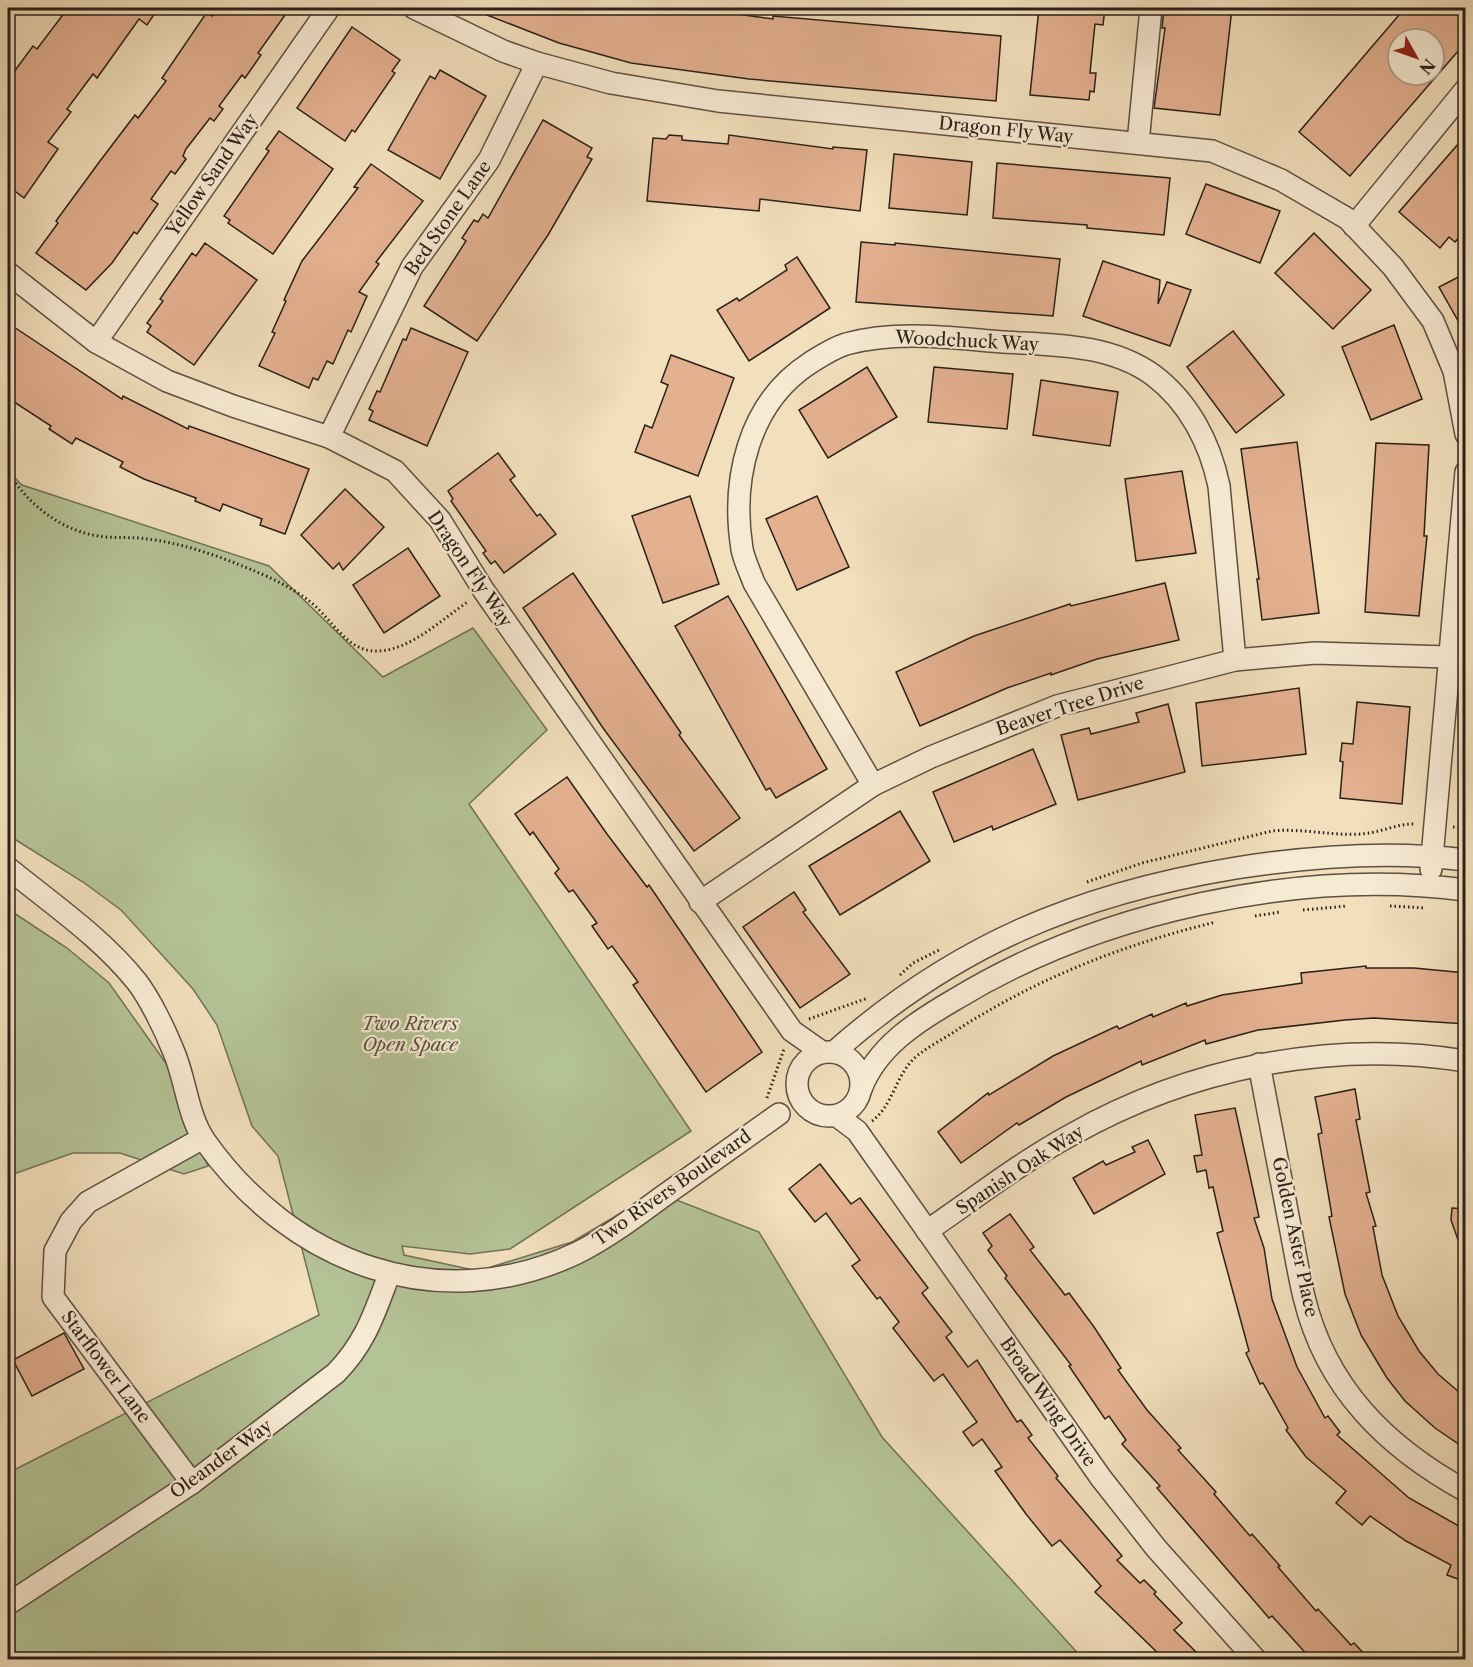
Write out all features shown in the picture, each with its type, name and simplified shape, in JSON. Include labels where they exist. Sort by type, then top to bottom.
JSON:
[{"type":"street","name":"Yellow Sand Way","points":[[96,342],[329,8]]},
{"type":"street","name":"Dragon Fly Way","points":[[414,8],[503,51],[610,83],[718,101],[1212,151],[1281,180],[1348,219],[1393,267],[1433,321],[1454,371],[1466,434]]},
{"type":"street","points":[[1137,143],[1151,8]]},
{"type":"street","name":"Bed Stone Lane","points":[[329,437],[412,267],[489,160],[537,63]]},
{"type":"street","points":[[1354,226],[1466,89]]},
{"type":"street","name":"Dragon Fly Way","points":[[8,273],[96,342],[167,381],[233,406],[329,437],[395,471],[440,520],[484,591],[792,1031],[828,1052]]},
{"type":"street","name":"Woodchuck Way","points":[[873,785],[754,583],[742,551],[739,510],[741,471],[748,444],[765,409],[788,379],[842,345],[902,335],[1077,346],[1125,360],[1152,375],[1188,411],[1214,460],[1219,486],[1235,660]]},
{"type":"street","points":[[1429,885],[1466,472]]},
{"type":"street","name":"Beaver Tree Drive","points":[[700,902],[873,785],[931,757],[1057,706],[1235,660],[1315,653],[1448,657]]},
{"type":"street","name":"Two Rivers Boulevard","points":[[8,868],[101,944],[139,984],[174,1051],[203,1138],[256,1200],[308,1240],[347,1259],[389,1275],[451,1281],[488,1280],[530,1271],[577,1252],[622,1226],[779,1114],[799,1073],[810,1058],[828,1052],[914,988],[971,953],[1022,928],[1087,902],[1142,886],[1259,864],[1380,854],[1466,860]]},
{"type":"street","points":[[779,1114],[812,1112],[824,1116],[837,1116],[848,1110],[859,1095],[869,1069],[881,1052],[929,1015],[986,981],[1040,955],[1101,932],[1205,904],[1313,886],[1378,883],[1429,885],[1466,890]]},
{"type":"street","name":"Dragon Fly Way","points":[[792,1031],[799,1073]]},
{"type":"street","points":[[828,1052],[846,1056],[861,1076],[857,1131]]},
{"type":"street","name":"Spanish Oak Way","points":[[927,1230],[1070,1135],[1119,1110],[1181,1086],[1259,1064],[1310,1057],[1377,1054],[1440,1057],[1466,1061]]},
{"type":"street","name":"Golden Aster Place","points":[[1259,1064],[1305,1299],[1319,1343],[1338,1379],[1369,1419],[1399,1449],[1432,1473],[1466,1491]]},
{"type":"street","points":[[799,1073],[798,1092],[803,1103],[812,1112]]},
{"type":"street","name":"Broad Wing Drive","points":[[837,1116],[857,1131],[1101,1478],[1156,1548],[1256,1659]]},
{"type":"street","name":"Starflower Lane","points":[[192,1483],[53,1297],[55,1251],[71,1221],[88,1202],[203,1138]]},
{"type":"street","name":"Oleander Way","points":[[8,1604],[192,1483],[336,1373],[356,1353],[367,1334],[389,1275]]},
{"type":"path","points":[[8,472],[15,483],[49,518],[88,534],[148,539],[191,548],[252,570],[308,600],[354,644],[366,650],[391,650],[405,645],[484,591]]},
{"type":"path","points":[[1298,910],[1356,906]]},
{"type":"path","points":[[1389,906],[1431,908]]},
{"type":"path","points":[[1251,916],[1286,911]]},
{"type":"path","points":[[857,1131],[882,1113],[904,1072],[918,1055],[998,1004],[1078,965],[1134,944],[1227,920]]},
{"type":"green space","name":"Two Rivers Open Space","points":[[8,471],[22,485],[269,566],[383,677],[473,628],[547,730],[469,804],[691,1131],[510,1249],[470,1254],[402,1246],[404,1255],[478,1271],[572,1242],[656,1192],[759,1232],[882,1437],[1083,1659],[8,1659],[8,1473],[319,1315],[278,1156],[252,1126],[217,1025],[193,989],[121,910],[83,882],[8,835]]},
{"type":"green space","points":[[8,909],[67,948],[109,983],[170,1069],[178,1105],[208,1166],[184,1174],[120,1153],[73,1153],[8,1176]]},
{"type":"building","points":[[68,8],[148,8],[155,13],[147,25],[139,19],[97,78],[93,74],[67,109],[71,112],[48,142],[58,149],[24,198],[8,186],[8,80],[33,46],[37,49]]},
{"type":"building","points":[[219,8],[290,8],[258,53],[261,55],[245,78],[242,75],[219,106],[223,109],[214,121],[210,118],[186,149],[183,156],[186,159],[175,174],[171,171],[151,199],[158,204],[137,234],[134,232],[112,263],[86,290],[36,253],[58,223],[56,221],[100,161],[135,115],[138,118],[166,81],[162,78],[207,12],[212,16]]},
{"type":"building","points":[[469,8],[693,8],[773,19],[773,16],[1001,36],[996,101],[749,79],[631,63],[559,43]]},
{"type":"building","points":[[1039,8],[1105,8],[1103,25],[1095,24],[1090,73],[1096,73],[1094,92],[1090,91],[1089,100],[1030,95]]},
{"type":"building","points":[[1164,8],[1232,8],[1220,115],[1154,108],[1165,28],[1162,28]]},
{"type":"building","points":[[1405,8],[1466,8],[1466,42],[1446,65],[1446,27],[1389,27]]},
{"type":"building","points":[[352,27],[400,60],[392,71],[395,73],[355,132],[352,130],[345,141],[297,108]]},
{"type":"building","points":[[1386,30],[1386,87],[1427,87],[1350,176],[1299,132]]},
{"type":"building","points":[[440,70],[486,96],[440,179],[388,150],[430,76],[435,79]]},
{"type":"building","points":[[543,120],[592,148],[587,157],[592,159],[548,235],[477,341],[424,306],[466,241],[462,238],[474,220],[478,222],[483,214],[488,218]]},
{"type":"building","points":[[279,131],[333,169],[273,254],[228,223],[230,220],[224,216],[269,151],[266,149]]},
{"type":"building","points":[[669,135],[682,136],[682,140],[728,144],[729,135],[833,149],[833,147],[867,150],[860,211],[760,199],[759,211],[647,201],[653,138],[666,139]]},
{"type":"building","points":[[1466,135],[1466,230],[1455,242],[1449,237],[1440,248],[1399,212]]},
{"type":"building","points":[[894,154],[972,162],[967,215],[889,208]]},
{"type":"building","points":[[997,163],[1170,178],[1164,235],[1087,228],[1087,225],[993,218]]},
{"type":"building","points":[[371,164],[423,201],[376,262],[379,264],[359,292],[367,296],[351,332],[348,330],[333,364],[327,361],[318,380],[313,378],[309,388],[259,366],[275,333],[272,332],[302,261],[358,188],[354,187]]},
{"type":"building","points":[[1206,184],[1280,211],[1260,263],[1186,234]]},
{"type":"building","points":[[1314,233],[1371,290],[1333,329],[1275,273]]},
{"type":"building","points":[[861,242],[895,245],[895,243],[1060,259],[1053,316],[856,302]]},
{"type":"building","points":[[205,243],[257,280],[194,365],[147,332],[151,326],[147,323],[163,301],[160,299],[192,253],[196,256]]},
{"type":"building","points":[[797,257],[830,308],[749,361],[717,310],[737,298],[739,301],[787,270],[785,265]]},
{"type":"building","points":[[1103,261],[1160,280],[1158,304],[1167,282],[1191,290],[1170,346],[1083,316]]},
{"type":"building","points":[[1466,273],[1466,335],[1439,287]]},
{"type":"building","points":[[8,323],[122,399],[123,396],[188,429],[189,426],[309,469],[285,534],[260,525],[262,519],[223,504],[220,511],[195,501],[196,498],[144,479],[120,467],[123,462],[76,438],[72,444],[49,429],[51,426],[8,398]]},
{"type":"building","points":[[1394,325],[1422,399],[1371,420],[1342,347]]},
{"type":"building","points":[[411,328],[468,352],[427,446],[369,420],[373,411],[369,409],[377,391],[380,392],[403,339],[406,340]]},
{"type":"building","points":[[1233,331],[1284,395],[1236,433],[1187,367]]},
{"type":"building","points":[[671,355],[734,378],[698,476],[635,452],[645,425],[652,428],[668,385],[661,382]]},
{"type":"building","points":[[867,367],[897,417],[828,458],[799,410]]},
{"type":"building","points":[[934,367],[1013,374],[1007,429],[928,422]]},
{"type":"building","points":[[1041,380],[1118,392],[1110,446],[1033,435]]},
{"type":"building","points":[[1297,442],[1319,613],[1262,620],[1257,579],[1259,579],[1241,449]]},
{"type":"building","points":[[1376,443],[1429,445],[1424,536],[1427,536],[1419,616],[1365,612]]},
{"type":"building","points":[[498,453],[515,476],[510,480],[537,516],[540,514],[556,534],[504,573],[495,561],[491,564],[483,553],[486,551],[451,501],[453,499],[448,491]]},
{"type":"building","points":[[1182,471],[1196,553],[1136,561],[1125,479]]},
{"type":"building","points":[[345,489],[384,527],[343,570],[339,563],[333,569],[301,535]]},
{"type":"building","points":[[690,496],[719,584],[663,603],[632,516]]},
{"type":"building","points":[[817,496],[849,567],[797,590],[766,519]]},
{"type":"building","points":[[408,548],[440,596],[384,633],[353,585]]},
{"type":"building","points":[[573,573],[681,733],[679,735],[740,818],[694,851],[603,728],[523,608]]},
{"type":"building","points":[[1165,583],[1179,640],[1097,659],[1051,675],[1051,673],[1007,688],[920,726],[896,672],[974,636],[1070,604],[1071,606]]},
{"type":"building","points":[[728,596],[827,769],[776,798],[770,788],[766,790],[675,626]]},
{"type":"building","points":[[1299,688],[1306,754],[1202,766],[1196,703]]},
{"type":"building","points":[[1357,702],[1410,707],[1402,804],[1340,798],[1342,743],[1353,744]]},
{"type":"building","points":[[1168,704],[1185,772],[1078,800],[1061,735],[1089,728],[1091,734],[1139,722],[1136,713]]},
{"type":"building","points":[[1033,749],[1056,804],[993,830],[992,826],[954,842],[933,792]]},
{"type":"building","points":[[567,777],[647,887],[649,885],[762,1052],[706,1092],[633,985],[638,982],[612,946],[608,949],[592,926],[597,923],[573,890],[569,892],[555,873],[559,869],[533,832],[530,835],[515,814]]},
{"type":"building","points":[[900,811],[930,861],[840,915],[809,866]]},
{"type":"building","points":[[794,892],[806,910],[803,912],[850,974],[800,1008],[743,927]]},
{"type":"building","points":[[1366,966],[1366,968],[1414,968],[1466,973],[1466,1024],[1374,1018],[1258,1030],[1206,1044],[1205,1040],[1142,1065],[1141,1061],[1066,1097],[1019,1125],[1017,1123],[961,1163],[938,1132],[988,1093],[989,1095],[1053,1056],[1117,1026],[1119,1029],[1152,1014],[1153,1017],[1186,1003],[1187,1006],[1222,995],[1302,983],[1301,973]]},
{"type":"building","points":[[1355,1089],[1360,1119],[1356,1120],[1370,1192],[1366,1193],[1376,1226],[1373,1227],[1382,1275],[1398,1316],[1419,1351],[1438,1374],[1466,1398],[1466,1449],[1435,1428],[1405,1401],[1387,1378],[1361,1335],[1345,1294],[1329,1217],[1332,1216],[1318,1134],[1322,1133],[1315,1097]]},
{"type":"building","points":[[1235,1108],[1259,1217],[1254,1218],[1264,1248],[1272,1299],[1297,1367],[1325,1418],[1328,1416],[1340,1432],[1337,1435],[1409,1498],[1466,1530],[1466,1582],[1447,1575],[1451,1565],[1406,1541],[1370,1516],[1362,1525],[1336,1503],[1346,1491],[1306,1457],[1286,1430],[1288,1428],[1263,1383],[1260,1384],[1246,1353],[1249,1351],[1217,1233],[1223,1231],[1213,1187],[1209,1188],[1206,1170],[1197,1172],[1194,1156],[1202,1155],[1195,1115]]},
{"type":"building","points":[[1148,1140],[1165,1174],[1094,1214],[1073,1178],[1103,1161],[1106,1165],[1135,1152],[1132,1147]]},
{"type":"building","points":[[820,1164],[851,1204],[860,1198],[928,1288],[922,1293],[952,1332],[946,1337],[968,1367],[977,1360],[1017,1422],[1021,1420],[1032,1435],[1028,1438],[1058,1476],[1056,1478],[1122,1556],[1117,1560],[1140,1583],[1144,1580],[1156,1592],[1154,1594],[1182,1623],[1174,1630],[1203,1659],[1164,1659],[1095,1592],[1101,1586],[1060,1540],[1052,1546],[995,1471],[1002,1467],[982,1439],[973,1446],[963,1432],[977,1422],[943,1374],[934,1381],[893,1328],[899,1322],[880,1297],[877,1299],[852,1266],[860,1260],[826,1213],[815,1222],[789,1189]]},
{"type":"building","points":[[1452,1208],[1466,1209],[1466,1253],[1463,1254],[1451,1220]]},
{"type":"building","points":[[1010,1214],[1034,1247],[1030,1250],[1065,1295],[1069,1293],[1121,1368],[1118,1370],[1147,1410],[1181,1448],[1178,1450],[1216,1492],[1214,1494],[1250,1536],[1252,1534],[1280,1566],[1278,1567],[1316,1611],[1318,1609],[1351,1645],[1354,1643],[1369,1659],[1311,1659],[1272,1616],[1269,1618],[1157,1488],[1160,1486],[1122,1444],[1126,1440],[1109,1416],[1105,1419],[1069,1366],[1071,1365],[1005,1278],[1007,1276],[988,1250],[992,1246],[983,1233]]},
{"type":"building","points":[[64,1333],[84,1369],[32,1396],[13,1360]]}]
